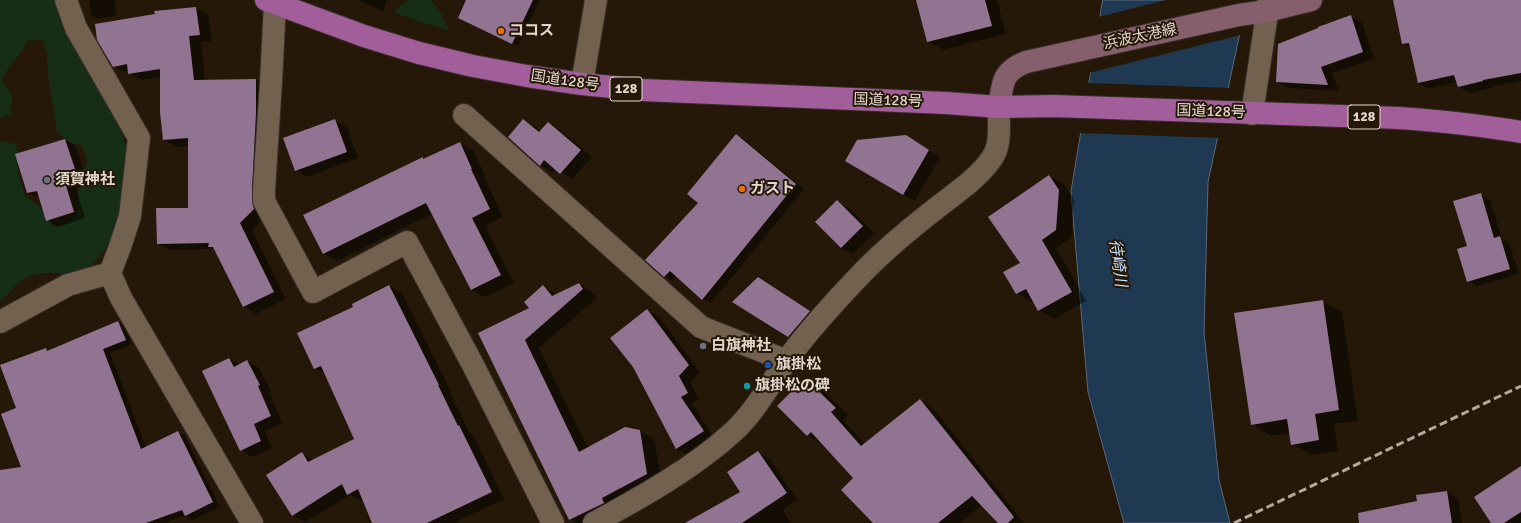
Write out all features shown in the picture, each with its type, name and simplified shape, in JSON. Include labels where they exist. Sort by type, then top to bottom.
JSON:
[{"type":"highway","name":"国道128号","points":[[270,2],[364,36],[419,53],[473,66],[582,84],[656,91],[946,103],[999,108],[1052,106],[1398,118],[1444,121],[1521,132]]},
{"type":"main road","name":"浜波太港線","points":[[999,108],[1005,76],[1016,66],[1026,62],[1239,15],[1268,5],[1311,0]]},
{"type":"street","points":[[66,0],[76,28],[139,138],[130,216],[110,273],[121,298],[252,523]]},
{"type":"street","points":[[582,84],[596,0]]},
{"type":"street","points":[[270,2],[272,82],[264,201],[313,292],[407,242],[473,365],[553,523]]},
{"type":"street","points":[[1252,114],[1268,5]]},
{"type":"street","points":[[594,523],[668,480],[718,445],[748,416],[762,399],[787,361],[825,314],[866,269],[914,226],[976,176],[993,157],[998,142],[999,108]]},
{"type":"street","points":[[464,115],[701,327],[787,361]]},
{"type":"street","points":[[0,322],[68,285],[110,273]]},
{"type":"green space","points":[[0,0],[57,0],[120,126],[129,156],[125,210],[107,247],[91,266],[71,276],[59,273],[39,273],[27,277],[19,282],[0,302],[0,141],[15,144],[19,154],[18,172],[25,196],[39,206],[53,226],[67,224],[77,212],[79,179],[87,162],[82,145],[71,143],[57,132],[48,74],[47,54],[42,40],[27,41],[22,51],[8,68],[2,81],[12,96],[10,115],[0,118]]},
{"type":"green space","points":[[408,0],[431,0],[442,15],[449,31],[395,13],[398,8]]},
{"type":"water","name":"待崎川","points":[[1103,0],[1247,0],[1208,182],[1204,332],[1219,480],[1230,523],[1124,523],[1088,392],[1071,192]]},
{"type":"pier","points":[[1166,0],[1249,0],[1241,35],[1089,73],[1098,17]]},
{"type":"pier","points":[[1087,83],[1230,88],[1219,138],[1079,133]]},
{"type":"building","name":"ココス","points":[[466,0],[533,0],[512,44],[458,18]]},
{"type":"building","points":[[916,0],[985,0],[992,26],[927,42]]},
{"type":"building","points":[[1393,0],[1521,0],[1521,73],[1483,80],[1458,87],[1454,75],[1418,83],[1409,43],[1402,44]]},
{"type":"building","points":[[196,7],[200,35],[189,36],[194,80],[256,79],[256,113],[252,190],[254,209],[240,223],[274,292],[243,307],[213,247],[208,247],[209,243],[157,244],[156,208],[188,208],[188,138],[163,140],[160,112],[160,69],[128,74],[127,64],[113,67],[97,40],[95,24],[155,14],[154,11]]},
{"type":"building","points":[[1351,15],[1363,52],[1321,67],[1328,85],[1276,82],[1278,44]]},
{"type":"building","points":[[335,119],[347,152],[295,171],[283,138]]},
{"type":"building","points":[[523,119],[539,132],[548,122],[581,150],[560,174],[544,160],[540,166],[508,137]]},
{"type":"building","points":[[736,134],[796,184],[702,300],[670,271],[664,277],[645,260],[698,203],[687,194]]},
{"type":"building","points":[[906,135],[929,150],[903,195],[845,161],[857,140]]},
{"type":"building","name":"須賀神社","points":[[65,139],[78,178],[65,182],[74,212],[46,221],[37,191],[27,193],[15,154]]},
{"type":"building","points":[[460,142],[490,209],[472,218],[501,275],[471,290],[426,203],[323,254],[303,215],[423,157],[423,159]]},
{"type":"building","points":[[1049,175],[1059,190],[1056,230],[1042,240],[1072,292],[1038,311],[1026,289],[1016,294],[1003,272],[1020,263],[988,217]]},
{"type":"building","points":[[1481,193],[1494,238],[1500,236],[1510,269],[1467,282],[1457,249],[1467,246],[1453,201]]},
{"type":"building","points":[[837,200],[863,226],[841,248],[815,222]]},
{"type":"building","points":[[758,277],[810,311],[788,337],[732,302]]},
{"type":"building","points":[[579,283],[583,289],[525,340],[579,452],[625,427],[640,430],[647,474],[602,498],[604,503],[569,520],[478,333],[529,308],[524,302],[543,285],[552,296]]},
{"type":"building","points":[[389,285],[492,492],[427,523],[372,523],[358,489],[347,495],[342,484],[292,516],[266,475],[302,452],[308,462],[354,439],[321,366],[314,369],[297,333],[353,307],[352,304]]},
{"type":"building","points":[[1323,300],[1339,410],[1315,414],[1319,440],[1291,445],[1287,419],[1251,425],[1234,313]]},
{"type":"building","points":[[647,309],[689,365],[679,376],[688,393],[681,397],[704,431],[676,449],[633,367],[610,338]]},
{"type":"building","points":[[118,321],[126,340],[103,349],[141,449],[178,431],[213,502],[185,516],[182,510],[146,523],[0,523],[0,470],[21,467],[1,414],[16,408],[0,365],[46,348],[47,351]]},
{"type":"building","points":[[229,358],[234,367],[247,360],[260,385],[258,386],[271,416],[254,424],[261,441],[240,451],[202,371]]},
{"type":"building","points":[[805,378],[836,408],[831,412],[861,446],[920,399],[1014,517],[1008,523],[998,523],[972,496],[938,523],[873,523],[841,490],[853,478],[811,432],[807,436],[777,406]]},
{"type":"building","points":[[758,451],[787,493],[742,523],[685,523],[740,492],[727,472]]},
{"type":"building","points":[[1521,466],[1521,512],[1504,523],[1491,523],[1474,497]]},
{"type":"building","points":[[1447,491],[1452,523],[1359,523],[1358,513],[1417,501],[1416,495]]},
{"type":"railway","points":[[1234,523],[1521,386]]},
{"type":"place","name":"ココス","points":[[501,31]]},
{"type":"place","name":"須賀神社","points":[[47,180]]},
{"type":"place","name":"ガスト","points":[[742,189]]},
{"type":"place","name":"白旗神社","points":[[703,346]]},
{"type":"place","name":"旗掛松","points":[[768,365]]},
{"type":"place","name":"旗掛松の碑","points":[[747,386]]}]
